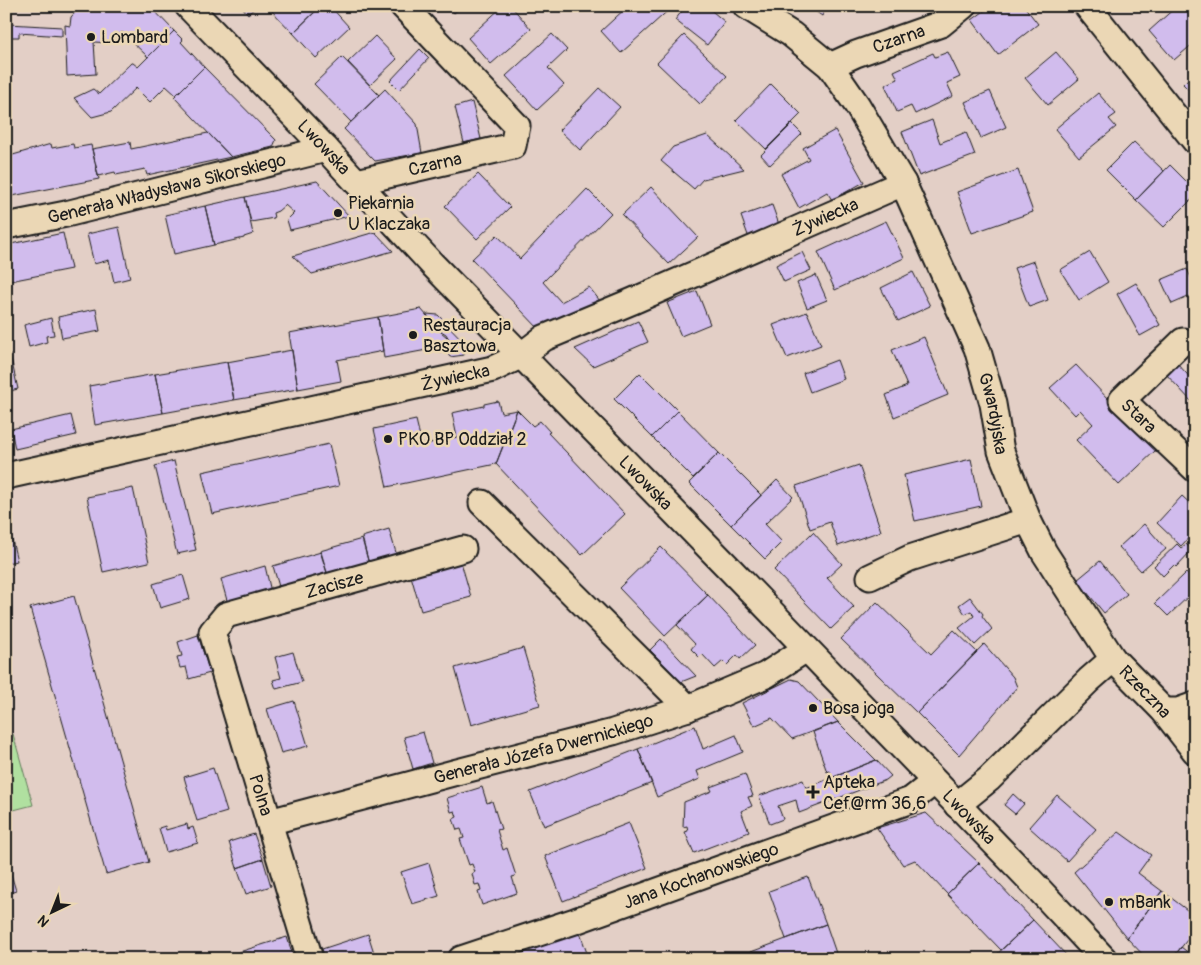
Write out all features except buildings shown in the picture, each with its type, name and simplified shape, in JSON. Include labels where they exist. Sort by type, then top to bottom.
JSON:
[{"type":"street","name":"Lwowska","points":[[188,6],[326,149],[432,264],[522,354],[1104,959]]},
{"type":"street","name":"Czarna","points":[[357,182],[514,146],[517,126],[403,6]]},
{"type":"street","name":"Gwardyjska","points":[[746,6],[791,34],[830,66],[857,104],[903,183],[977,348],[993,404],[1001,451],[1028,520],[1044,552],[1113,660]]},
{"type":"street","name":"Czarna","points":[[830,66],[856,54],[941,24],[963,6]]},
{"type":"street","points":[[1087,6],[1195,141]]},
{"type":"street","name":"Generała Władysława Sikorskiego","points":[[6,226],[66,214],[326,149]]},
{"type":"street","name":"Żywiecka","points":[[6,476],[494,369],[522,354],[544,338],[903,183]]},
{"type":"street","name":"Stara","points":[[1183,341],[1122,400],[1195,469]]},
{"type":"street","points":[[482,503],[688,708]]},
{"type":"street","points":[[870,577],[910,558],[1028,520]]},
{"type":"street","name":"Zacisze","points":[[212,632],[226,615],[463,549]]},
{"type":"street","name":"Polna","points":[[212,632],[310,959]]},
{"type":"street","name":"Generała Józefa Dwernickiego","points":[[268,822],[613,732],[688,708],[766,675],[806,649]]},
{"type":"street","points":[[957,805],[990,779],[1083,686],[1113,660]]},
{"type":"street","name":"Rzeczna","points":[[1113,660],[1164,711],[1195,751]]},
{"type":"street","points":[[1164,711],[1178,711],[1195,704]]},
{"type":"street","name":"Jana Kochanowskiego","points":[[461,959],[575,921],[912,800],[934,782]]},
{"type":"green space","points":[[13,734],[33,805],[6,812],[6,736]]},
{"type":"place","name":"Lombard","points":[[91,37]]},
{"type":"place","name":"Piekarnia U Klaczaka","points":[[338,213]]},
{"type":"place","name":"Restauracja Basztowa","points":[[413,335]]},
{"type":"place","name":"PKO BP Oddział 2","points":[[388,439]]},
{"type":"place","name":"Bosa joga","points":[[813,708]]},
{"type":"place","name":"Apteka Cef@rm 36,6","points":[[813,792]]},
{"type":"place","name":"mBank","points":[[1109,902]]}]
